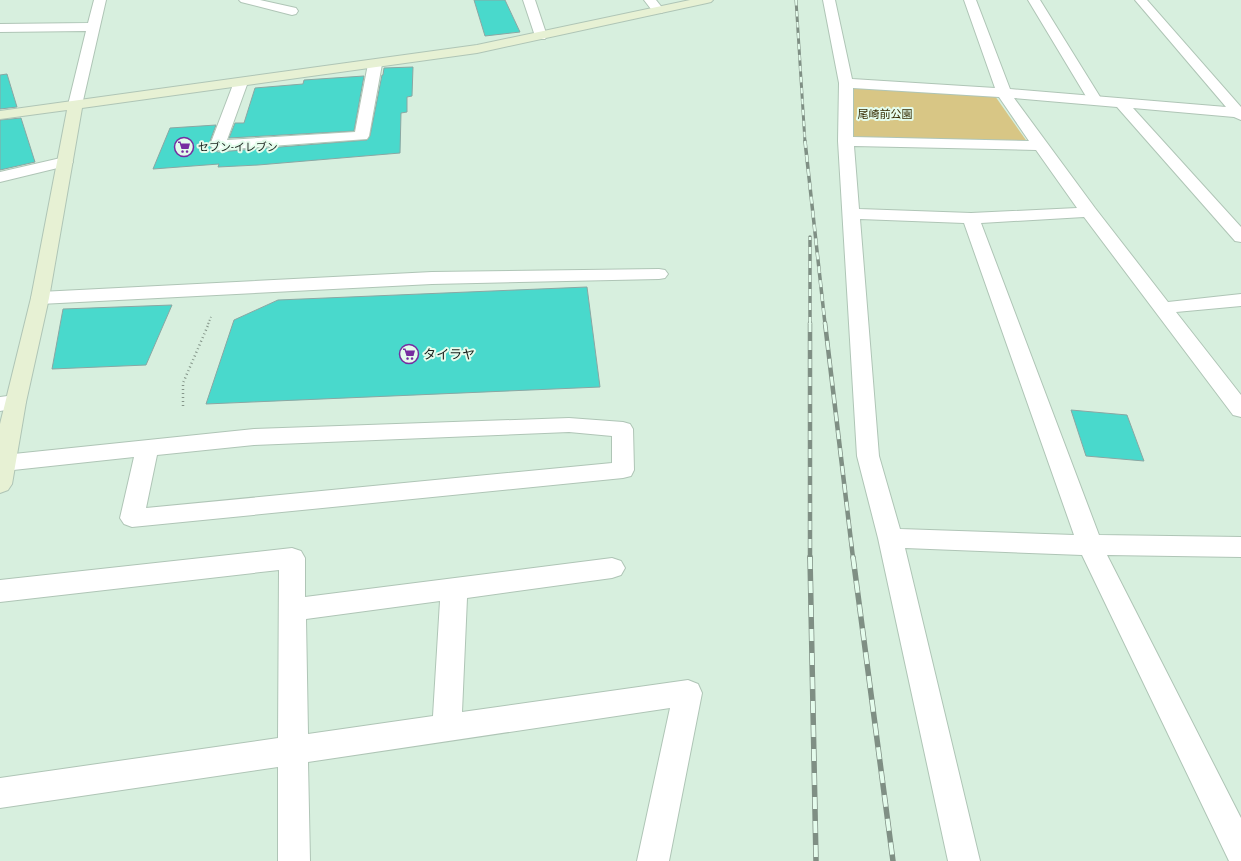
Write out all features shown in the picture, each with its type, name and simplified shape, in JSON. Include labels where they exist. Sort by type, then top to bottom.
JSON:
[{"type":"street","points":[[0,484],[4,463],[8,403],[40,298],[75,105],[100,0]]},
{"type":"street","points":[[245,0],[292,10]]},
{"type":"street","points":[[529,0],[541,36]]},
{"type":"street","points":[[0,115],[477,50],[541,36],[654,5],[707,0]]},
{"type":"street","points":[[829,0],[846,84],[846,141],[868,456],[890,538],[964,861]]},
{"type":"street","points":[[970,0],[1004,93],[1089,212],[1241,410]]},
{"type":"street","points":[[1141,0],[1240,114]]},
{"type":"street","points":[[0,28],[94,27]]},
{"type":"street","points":[[241,82],[218,145],[362,136],[375,64]]},
{"type":"street","points":[[846,84],[1004,93],[1240,114]]},
{"type":"street","points":[[1121,103],[1241,237]]},
{"type":"street","points":[[846,141],[1042,146]]},
{"type":"street","points":[[0,177],[65,162]]},
{"type":"street","points":[[852,214],[971,218],[1089,212]]},
{"type":"street","points":[[971,218],[1090,545],[1241,852]]},
{"type":"street","points":[[40,298],[432,278],[660,274]]},
{"type":"street","points":[[1163,308],[1241,300]]},
{"type":"street","points":[[890,538],[1090,545],[1241,546]]},
{"type":"street","points":[[0,591],[292,558],[292,750],[294,861]]},
{"type":"street","points":[[292,610],[612,568]]},
{"type":"street","points":[[447,727],[454,589]]},
{"type":"street","points":[[0,793],[688,693],[653,861]]},
{"type":"lane","points":[[1034,0],[1095,100]]},
{"type":"lane","points":[[4,463],[254,437],[569,426],[624,429],[623,470],[132,518],[147,449]]},
{"type":"path","points":[[183,406],[183,383],[223,288]]},
{"type":"green space","name":"尾崎前公園","points":[[853,88],[995,96],[1028,143],[854,137]]},
{"type":"building","points":[[474,0],[505,0],[520,32],[485,36]]},
{"type":"building","points":[[413,67],[412,96],[407,97],[407,112],[401,113],[400,153],[258,165],[218,167],[219,164],[153,169],[170,128],[216,125],[209,144],[212,149],[218,152],[367,140],[370,136],[384,68]]},
{"type":"building","points":[[7,74],[17,107],[0,109],[0,75]]},
{"type":"building","points":[[364,76],[354,131],[229,138],[235,123],[244,123],[255,88],[303,84],[304,80]]},
{"type":"building","points":[[21,118],[35,162],[0,170],[0,120]]},
{"type":"building","name":"タイラヤ","points":[[587,287],[600,387],[206,404],[234,320],[278,300]]},
{"type":"building","points":[[172,305],[146,365],[52,369],[63,309]]},
{"type":"building","points":[[1071,410],[1127,415],[1144,461],[1086,456]]},
{"type":"railway","points":[[796,0],[805,142]]},
{"type":"railway","points":[[805,141],[825,324]]},
{"type":"railway","points":[[810,237],[810,557]]},
{"type":"railway","points":[[825,323],[853,558]]},
{"type":"railway","points":[[810,557],[816,861]]},
{"type":"railway","points":[[853,557],[893,861]]},
{"type":"place","name":"セブン-イレブン","points":[[184,147]]},
{"type":"place","name":"タイラヤ","points":[[409,354]]}]
